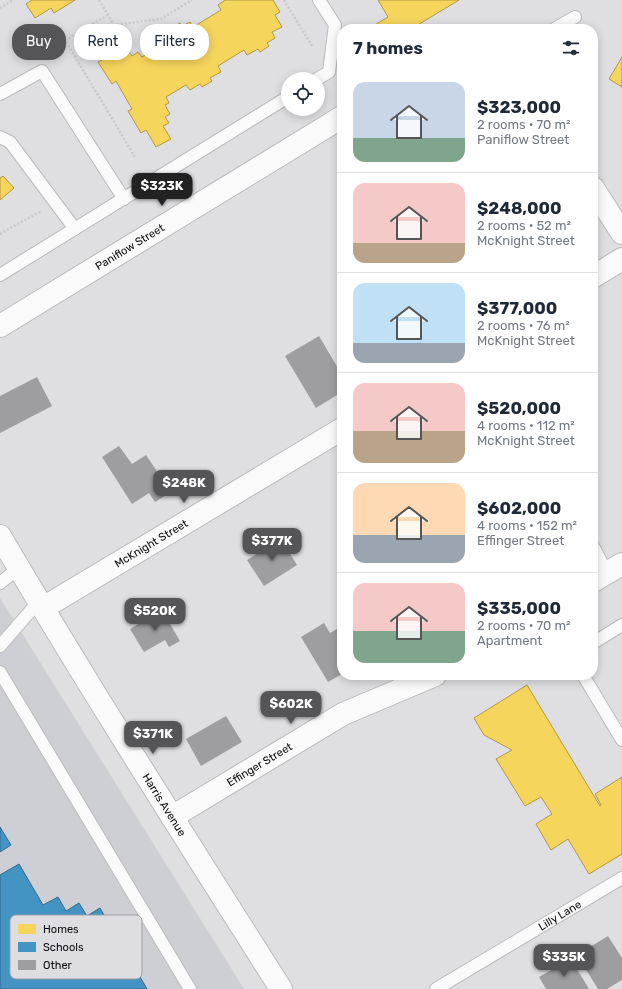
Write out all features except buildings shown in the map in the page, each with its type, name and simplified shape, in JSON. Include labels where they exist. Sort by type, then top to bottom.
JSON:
[{"type":"street","name":"Paniflow Street","points":[[0,326],[337,120]]},
{"type":"street","points":[[598,196],[622,233]]},
{"type":"street","points":[[598,274],[622,259]]},
{"type":"street","name":"McKnight Street","points":[[41,605],[337,432]]},
{"type":"street","name":"Harris Avenue","points":[[7,553],[281,989]]},
{"type":"street","name":"Effinger Street","points":[[172,817],[343,714],[423,680]]},
{"type":"lane","points":[[319,0],[335,25],[329,72],[325,74]]},
{"type":"lane","points":[[562,24],[575,16]]},
{"type":"lane","points":[[0,94],[42,71],[124,199]]},
{"type":"lane","points":[[0,275],[281,101]]},
{"type":"lane","points":[[0,137],[10,142],[75,229]]},
{"type":"lane","points":[[0,583],[7,553]]},
{"type":"lane","points":[[598,556],[607,573]]},
{"type":"lane","points":[[0,646],[41,605]]},
{"type":"lane","points":[[598,639],[622,626]]},
{"type":"lane","points":[[0,672],[190,989]]},
{"type":"lane","points":[[586,680],[622,740]]},
{"type":"lane","name":"Lilly Lane","points":[[436,989],[622,878]]},
{"type":"path","points":[[0,8],[13,0]]},
{"type":"path","points":[[99,0],[114,25],[161,19],[192,0]]},
{"type":"path","points":[[284,0],[312,46]]},
{"type":"path","points":[[108,14],[65,40],[135,157]]},
{"type":"path","points":[[0,234],[56,204]]},
{"type":"shaded area","points":[[0,598],[244,989],[0,989]]}]
